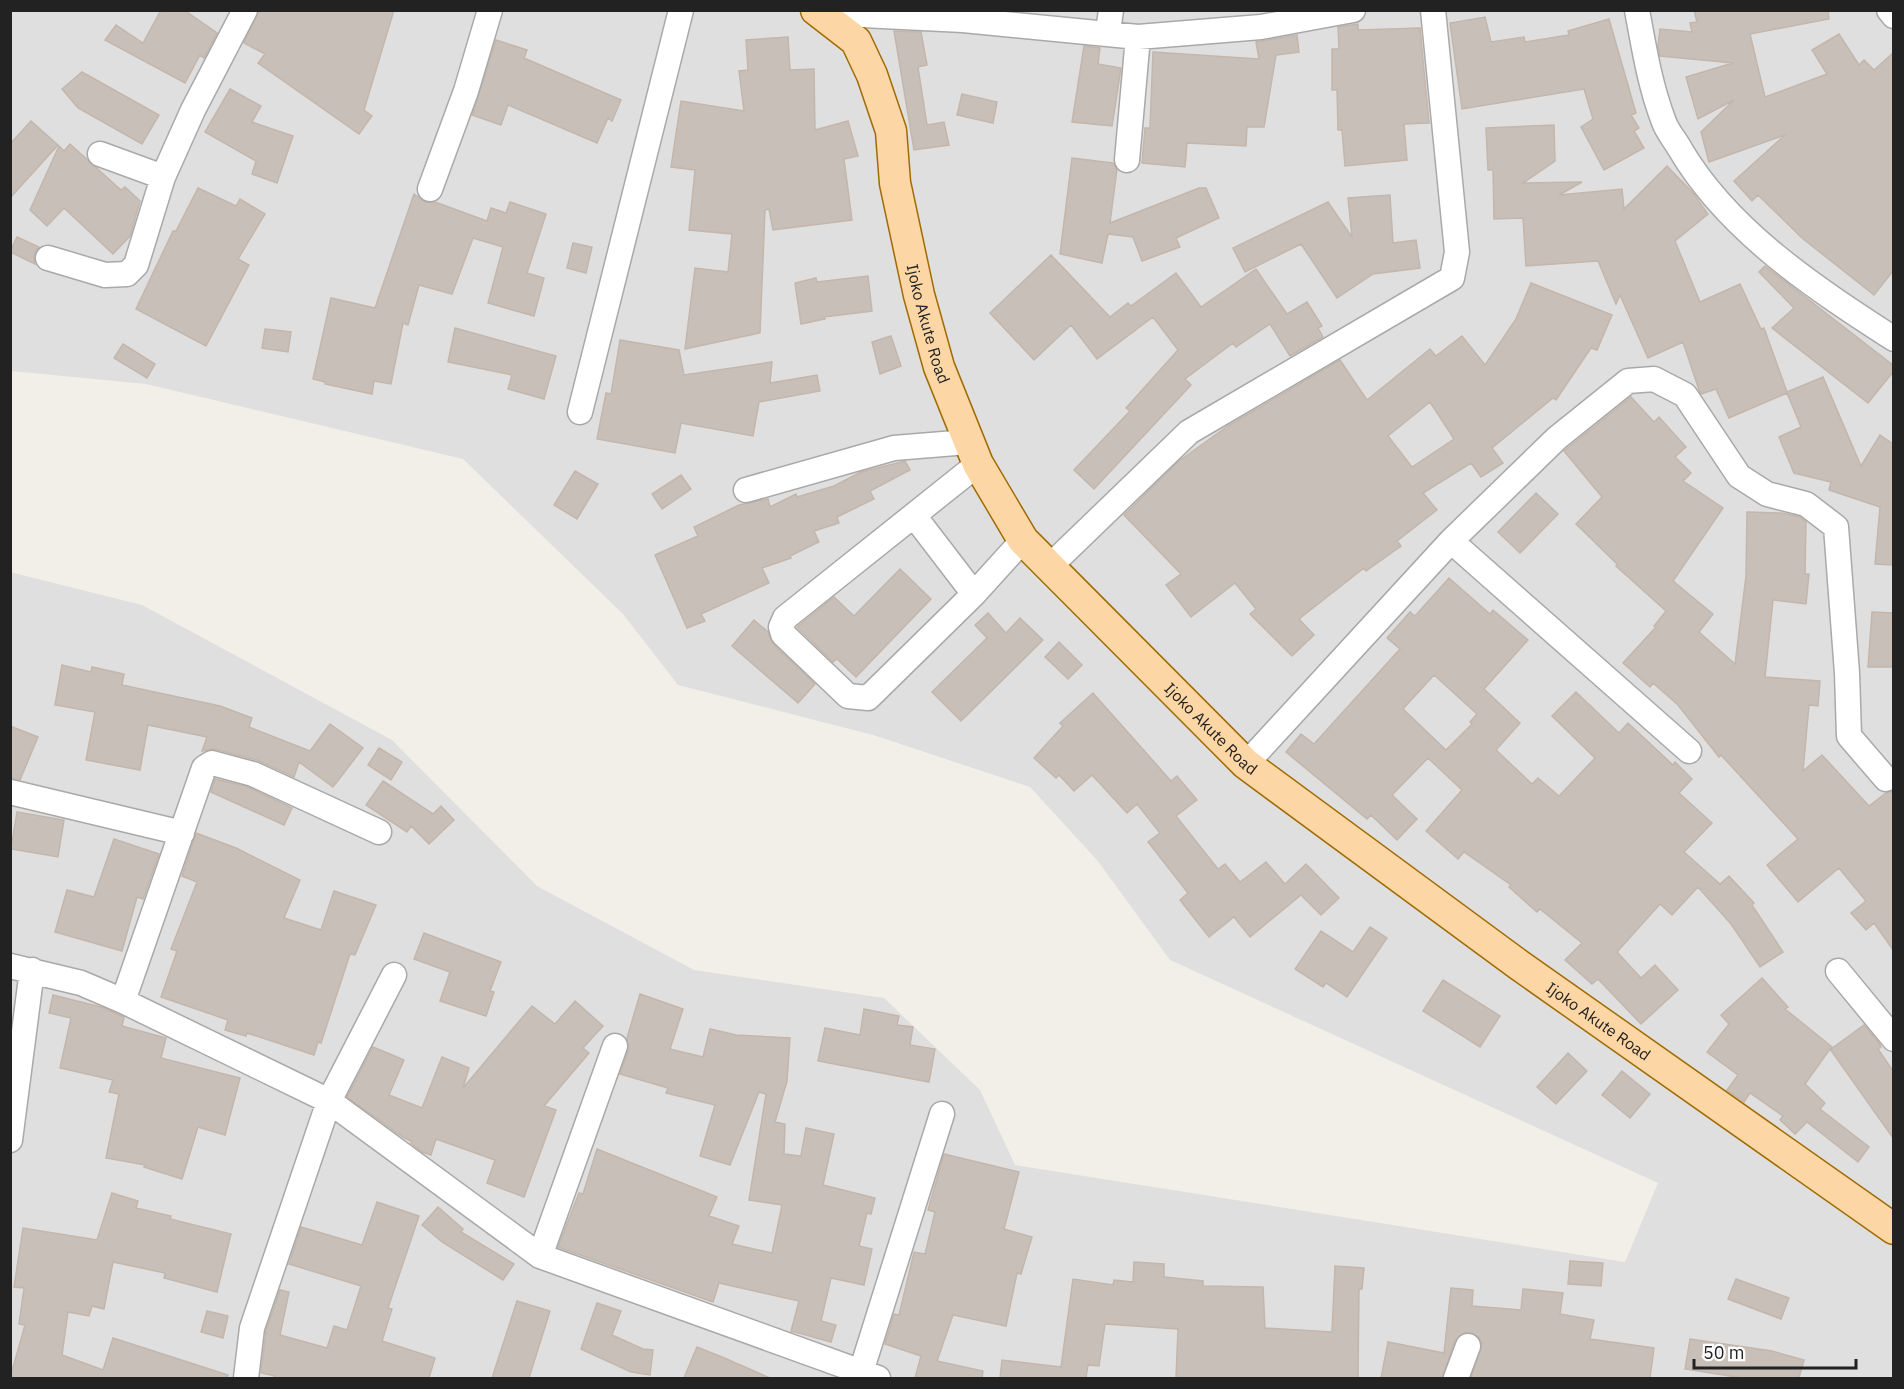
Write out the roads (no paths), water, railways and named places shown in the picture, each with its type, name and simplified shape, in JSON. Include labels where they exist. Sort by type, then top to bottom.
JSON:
[{"type":"main road","name":"Ijoko Akute Road","points":[[819,12],[856,41],[872,75],[891,131],[895,183],[919,295],[939,367],[973,453],[1023,540],[1048,568],[1246,764],[1519,965],[1893,1228]]},
{"type":"street","points":[[48,258],[105,275],[126,274],[136,265],[163,177],[193,110],[245,10]]},
{"type":"street","points":[[430,189],[466,91],[490,10]]},
{"type":"street","points":[[579,412],[681,10]]},
{"type":"street","points":[[819,12],[963,20],[1110,21],[1137,37],[1261,27],[1353,10]]},
{"type":"street","points":[[1048,568],[1190,432],[1452,278],[1457,252],[1433,10]]},
{"type":"street","points":[[1637,10],[1646,59],[1664,123],[1695,176],[1745,227],[1797,273],[1893,339]]},
{"type":"street","points":[[1889,10],[1893,16]]},
{"type":"street","points":[[1127,160],[1137,37]]},
{"type":"street","points":[[100,154],[163,177]]},
{"type":"street","points":[[1246,764],[1451,541],[1557,438],[1628,381],[1654,379],[1685,395],[1739,476],[1767,494],[1806,504],[1836,527],[1847,673],[1849,736],[1886,779]]},
{"type":"street","points":[[746,490],[894,448],[973,453]]},
{"type":"street","points":[[973,453],[915,517],[785,618],[781,627],[783,634],[848,696],[868,698],[974,594],[1023,540]]},
{"type":"street","points":[[915,517],[974,594]]},
{"type":"street","points":[[1451,541],[1689,751]]},
{"type":"street","points":[[123,1001],[204,768],[212,763],[253,774],[379,832]]},
{"type":"street","points":[[10,792],[182,833]]},
{"type":"street","points":[[10,1140],[22,968],[81,983],[123,1001],[329,1101],[540,1256],[870,1375],[942,1114]]},
{"type":"street","points":[[1838,971],[1893,1039]]},
{"type":"street","points":[[246,1378],[252,1328],[329,1101],[394,975]]},
{"type":"street","points":[[540,1256],[615,1046]]},
{"type":"street","points":[[1456,1378],[1468,1346]]}]
